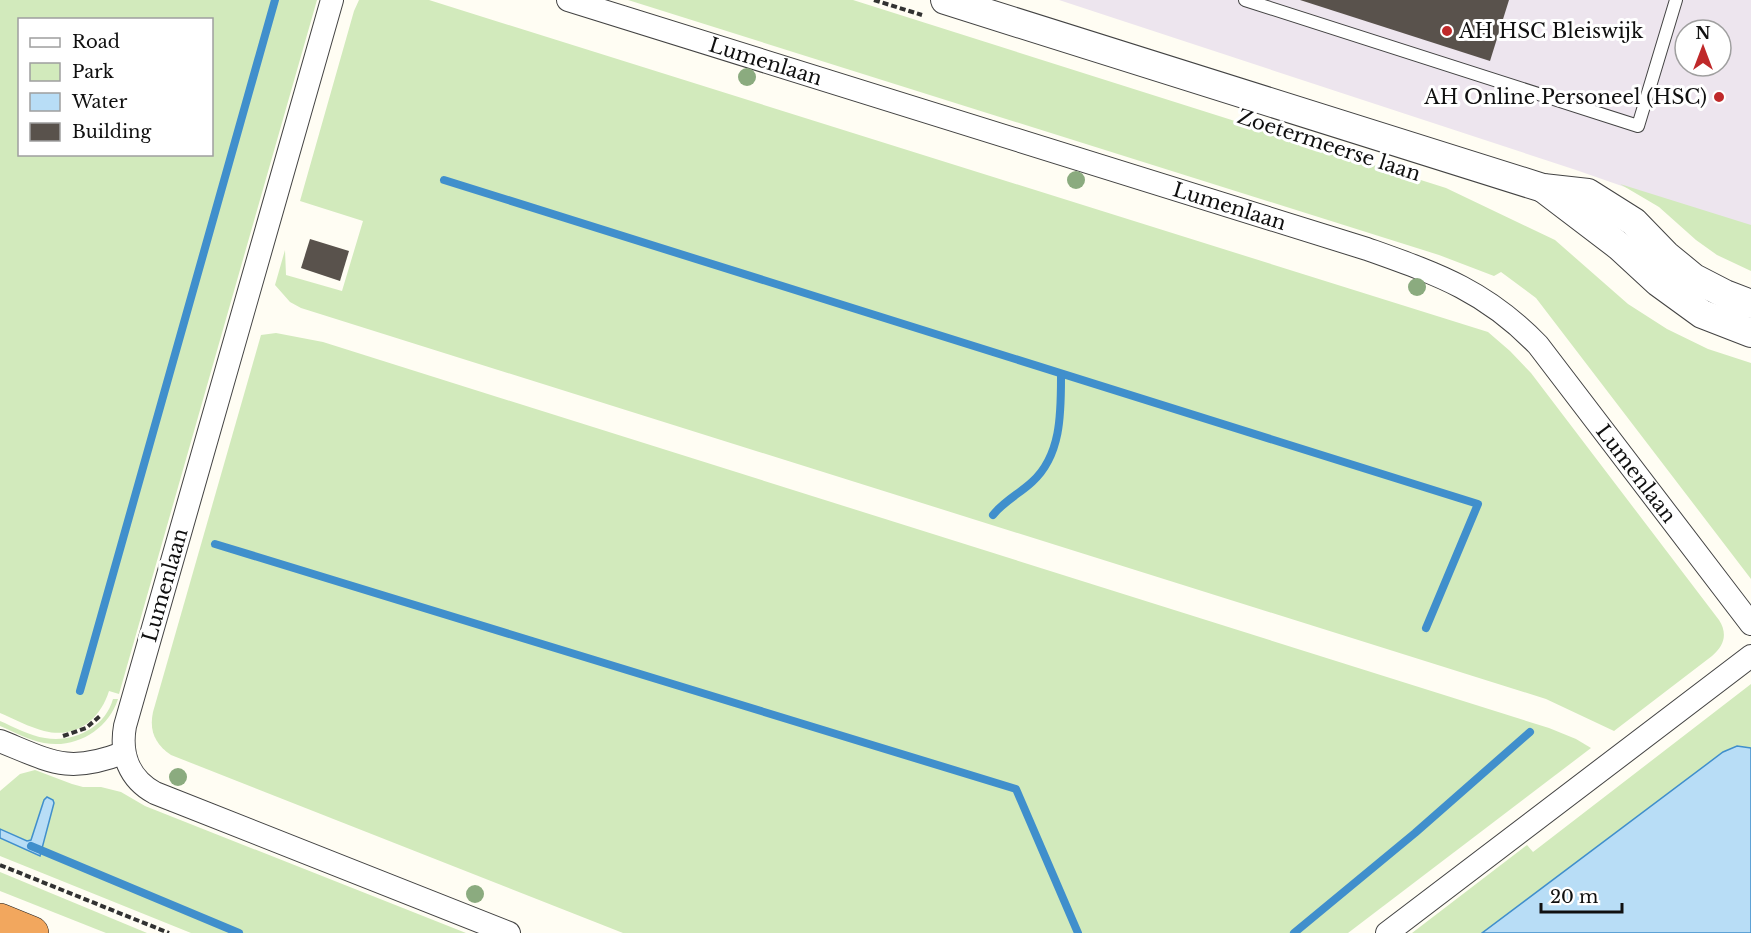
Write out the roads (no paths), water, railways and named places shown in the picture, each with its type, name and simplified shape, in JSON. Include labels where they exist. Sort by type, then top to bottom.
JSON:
[{"type":"highway","points":[[0,920],[32,933]]},
{"type":"street","name":"Lumenlaan","points":[[123,753],[122,738],[132,700],[332,0]]},
{"type":"street","name":"Lumenlaan","points":[[568,0],[1367,249],[1457,283],[1507,315],[1538,345],[1751,624]]},
{"type":"street","name":"Zoetermeerse laan","points":[[936,9],[1543,188],[1588,193],[1634,222],[1666,255],[1694,278],[1751,304]]},
{"type":"street","name":"Zoetermeerse laan","points":[[1543,188],[1619,246],[1658,282],[1702,314],[1751,333]]},
{"type":"street","points":[[1387,933],[1751,656]]},
{"type":"street","points":[[0,741],[48,760],[68,765],[89,764],[123,753],[137,780],[155,793],[509,933]]},
{"type":"lane","points":[[1245,0],[1638,126],[1676,0]]},
{"type":"water","points":[[1737,746],[1751,748],[1751,933],[1482,933],[1723,752]]},
{"type":"water","points":[[47,797],[54,803],[40,856],[0,838],[0,829],[27,841],[31,840]]},
{"type":"waterway","points":[[80,691],[275,0]]},
{"type":"waterway","points":[[444,180],[1478,504],[1426,628]]},
{"type":"waterway","points":[[993,515],[1032,482],[1049,459],[1058,432],[1061,374]]},
{"type":"waterway","points":[[215,544],[1016,789],[1078,933]]},
{"type":"waterway","points":[[1294,933],[1415,833],[1530,732]]},
{"type":"waterway","points":[[31,846],[239,933]]},
{"type":"place","name":"AH HSC Bleiswijk","points":[[1447,31]]},
{"type":"place","name":"AH Online Personeel (HSC)","points":[[1719,97]]}]
